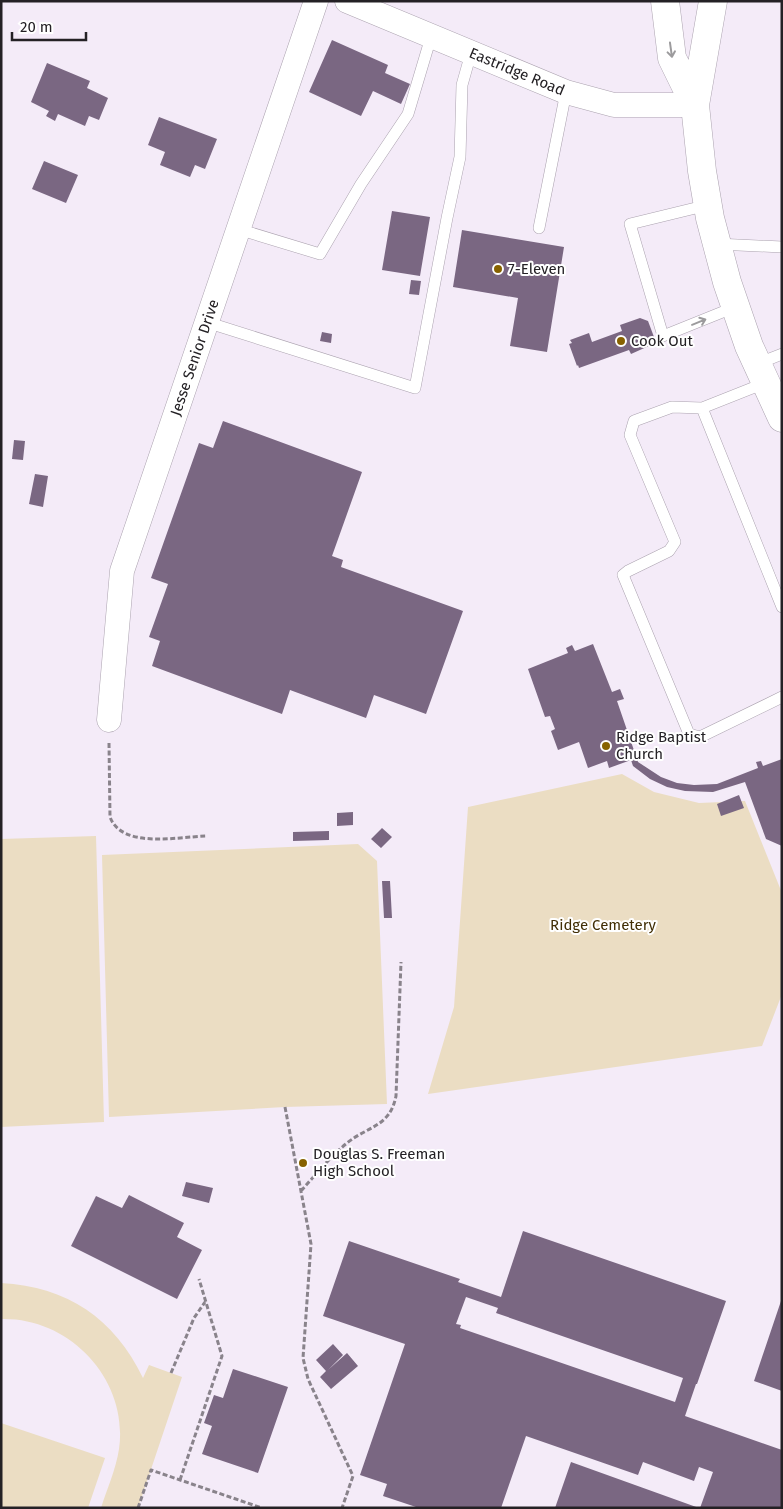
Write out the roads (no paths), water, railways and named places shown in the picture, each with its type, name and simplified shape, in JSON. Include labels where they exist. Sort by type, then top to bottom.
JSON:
[{"type":"main road","points":[[665,1],[672,58],[695,105]]},
{"type":"main road","points":[[713,1],[695,105],[708,205],[735,307],[761,373],[782,418]]},
{"type":"street","name":"Jesse Senior Drive","points":[[109,720],[122,571],[316,1]]},
{"type":"street","name":"Eastridge Road","points":[[346,1],[566,92],[614,105],[695,105]]},
{"type":"lane","points":[[238,229],[320,254],[361,184],[408,114],[431,37]]},
{"type":"lane","points":[[206,322],[415,388],[446,218],[460,157],[462,85],[471,54]]},
{"type":"lane","points":[[539,228],[566,92]]},
{"type":"lane","points":[[708,205],[630,224],[663,336],[735,307]]},
{"type":"lane","points":[[717,244],[782,247]]},
{"type":"lane","points":[[782,354],[761,373],[702,408],[672,407],[634,421],[630,435],[675,542],[669,551],[628,570],[623,575],[690,734],[700,736],[782,698]]},
{"type":"lane","points":[[702,408],[782,607]]},
{"type":"place","name":"7-Eleven","points":[[498,269]]},
{"type":"place","name":"Cook Out","points":[[621,341]]},
{"type":"place","name":"Ridge Baptist Church","points":[[606,746]]},
{"type":"place","name":"Douglas S. Freeman High School","points":[[303,1163]]},
{"type":"park label","name":"Ridge Cemetery","points":[[603,925]]}]
